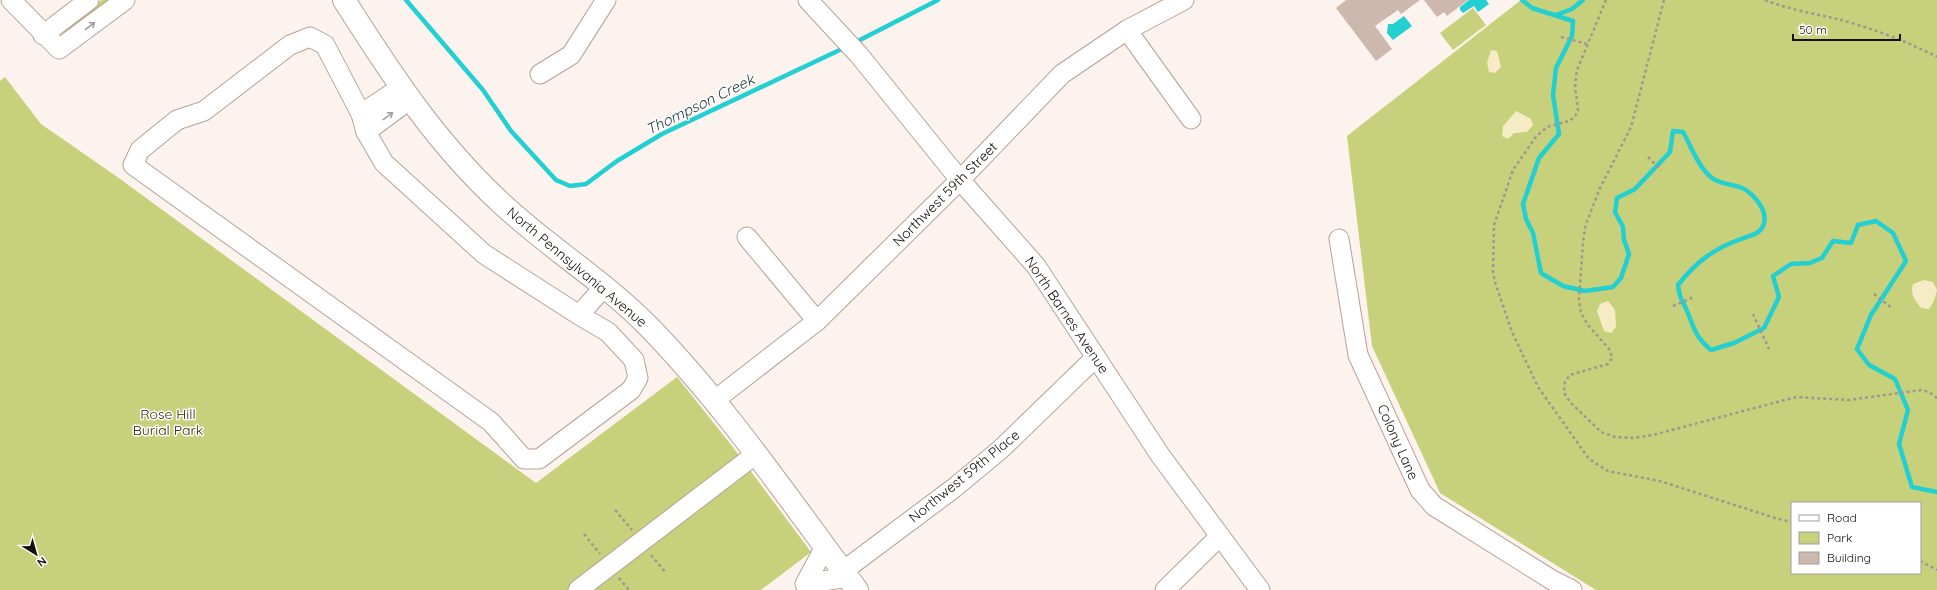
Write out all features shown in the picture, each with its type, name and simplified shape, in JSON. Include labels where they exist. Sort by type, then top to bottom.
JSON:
[{"type":"main road","name":"North Pennsylvania Avenue","points":[[344,0],[405,94],[446,146],[501,203],[541,238],[605,286],[647,324],[682,361],[715,400],[849,579]]},
{"type":"street","points":[[11,0],[58,50],[125,0]]},
{"type":"street","points":[[43,34],[89,0]]},
{"type":"street","points":[[540,74],[570,55],[606,0]]},
{"type":"street","name":"North Barnes Avenue","points":[[808,0],[859,55],[960,180],[1036,266],[1160,455],[1260,590]]},
{"type":"street","name":"Northwest 59th Street","points":[[715,400],[817,321],[960,180],[1062,74],[1127,30],[1184,0]]},
{"type":"street","points":[[1127,30],[1191,119]]},
{"type":"street","points":[[310,37],[326,45],[363,123],[384,163],[484,254],[608,332],[634,360],[638,378],[631,390],[539,459],[524,459],[491,422],[133,165],[140,150],[177,120],[204,111],[290,45],[310,37]]},
{"type":"street","points":[[363,123],[405,94]]},
{"type":"street","points":[[747,237],[817,321]]},
{"type":"street","name":"Colony Lane","points":[[1339,239],[1358,355],[1420,490],[1434,506],[1554,585],[1572,590]]},
{"type":"street","points":[[579,315],[605,286]]},
{"type":"street","name":"Northwest 59th Place","points":[[849,579],[1001,449],[1096,357]]},
{"type":"street","points":[[578,590],[756,454]]},
{"type":"street","points":[[1165,590],[1220,536]]},
{"type":"street","points":[[801,587],[825,547]]},
{"type":"street","points":[[801,587],[849,579]]},
{"type":"path","points":[[1606,0],[1587,44],[1575,78],[1578,110],[1575,117],[1569,121],[1550,126],[1535,138],[1513,170],[1494,225],[1492,272],[1512,332],[1543,396],[1581,449],[1598,466],[1608,471],[1660,481],[1791,522]]},
{"type":"path","points":[[1664,0],[1631,127],[1600,188],[1586,224],[1583,242],[1579,300],[1581,313],[1588,324],[1610,350],[1612,358],[1608,364],[1570,375],[1565,382],[1564,393],[1570,402],[1601,432],[1615,437],[1633,438],[1653,435],[1796,397],[1848,400],[1915,390],[1929,392],[1937,398]]},
{"type":"path","points":[[1765,0],[1795,10],[1835,19],[1906,42],[1937,57]]},
{"type":"path","points":[[1561,37],[1587,44]]},
{"type":"path","points":[[1648,157],[1661,170]]},
{"type":"path","points":[[1874,294],[1892,308]]},
{"type":"path","points":[[1673,306],[1694,298]]},
{"type":"path","points":[[1753,314],[1769,349]]},
{"type":"path","points":[[1921,562],[1937,570]]},
{"type":"green space","points":[[102,0],[114,0],[66,34],[64,32],[65,28]]},
{"type":"green space","points":[[1521,0],[1937,0],[1937,590],[1596,590],[1440,493],[1372,346],[1347,136]]},
{"type":"green space","points":[[1473,8],[1486,25],[1453,50],[1440,33]]},
{"type":"green space","name":"Rose Hill Burial Park","points":[[5,77],[41,124],[116,176],[536,483],[677,377],[732,446],[811,552],[761,590],[0,590],[0,81]]},
{"type":"sand","points":[[1491,50],[1497,51],[1501,67],[1495,73],[1489,72],[1487,63]]},
{"type":"sand","points":[[1516,111],[1531,119],[1533,125],[1527,132],[1514,133],[1508,139],[1502,136],[1503,126]]},
{"type":"sand","points":[[1924,280],[1933,282],[1937,290],[1934,301],[1929,309],[1921,308],[1915,300],[1912,291],[1913,284]]},
{"type":"sand","points":[[1608,301],[1615,310],[1616,327],[1611,333],[1604,331],[1597,311],[1600,304]]},
{"type":"water","points":[[1469,0],[1486,0],[1489,4],[1478,12],[1474,6],[1463,13],[1460,10],[1460,7]]},
{"type":"water","points":[[1404,16],[1412,26],[1393,40],[1387,33],[1388,24],[1393,24]]},
{"type":"building","points":[[1346,0],[1420,0],[1401,14],[1398,10],[1375,26],[1392,49],[1376,61],[1336,8]]},
{"type":"building","points":[[1424,0],[1468,0],[1447,16],[1444,12],[1437,17]]},
{"type":"waterway","name":"Thompson Creek","points":[[406,0],[483,90],[511,131],[556,180],[570,186],[586,184],[617,161],[662,134],[846,47]]},
{"type":"waterway","name":"Thompson Creek","points":[[854,43],[938,0]]},
{"type":"waterway","name":"Thompson Creek","points":[[1522,0],[1532,8],[1573,21],[1572,36],[1556,68],[1553,95],[1559,134],[1539,158],[1523,204],[1526,219],[1533,233],[1541,273],[1563,286],[1585,291],[1613,287],[1621,278],[1629,254],[1624,240],[1623,227],[1615,212],[1617,198],[1635,189],[1670,152],[1673,131],[1683,132],[1699,162],[1712,178],[1746,190],[1758,201],[1764,216],[1762,229],[1754,234],[1722,247],[1706,257],[1698,263],[1678,285],[1680,297],[1696,332],[1711,350],[1734,343],[1764,328],[1779,297],[1773,276],[1791,264],[1810,263],[1822,258],[1833,241],[1851,243],[1858,225],[1876,221],[1893,233],[1906,261],[1871,315],[1857,349],[1869,365],[1895,379],[1908,410],[1899,444],[1912,487],[1937,492]]},
{"type":"waterway","points":[[1556,15],[1572,9],[1583,0]]}]
